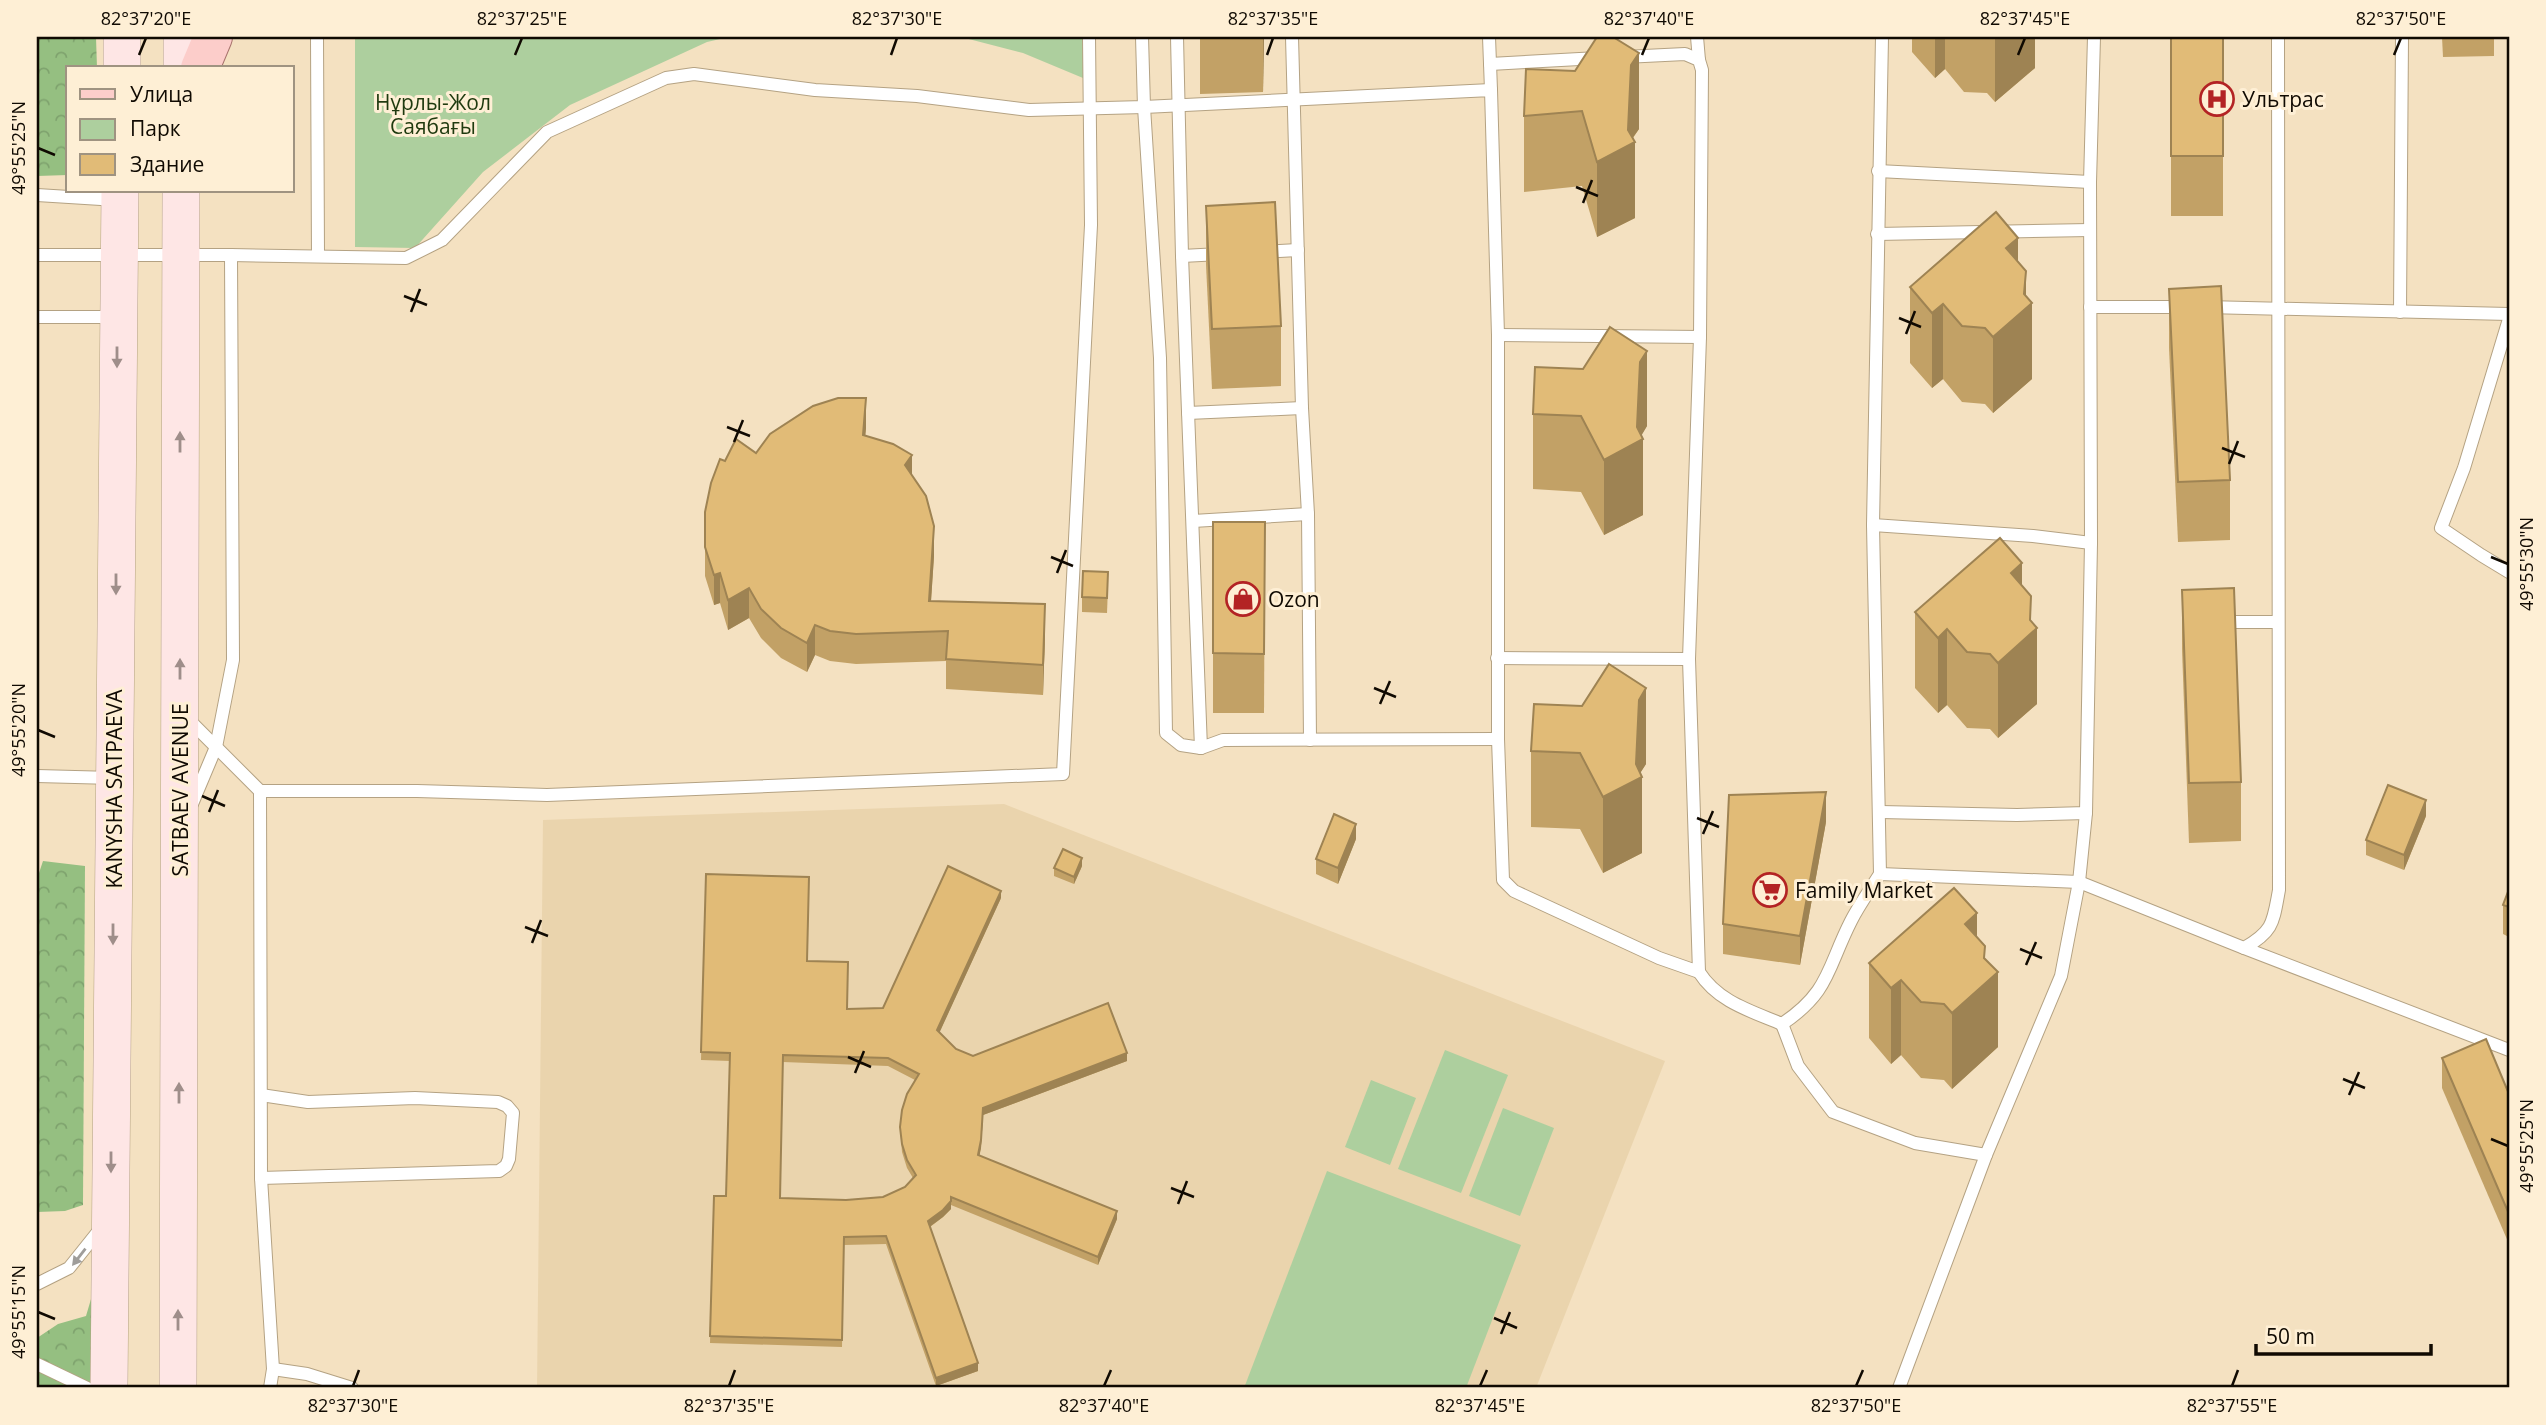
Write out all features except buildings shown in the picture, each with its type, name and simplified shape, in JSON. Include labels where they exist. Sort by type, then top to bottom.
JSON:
[{"type":"main road","points":[[122,37],[122,66]]},
{"type":"main road","points":[[182,37],[182,66]]},
{"type":"main road","points":[[201,66],[213,37]]},
{"type":"main road","name":"SATBAEV AVENUE","points":[[178,1388],[181,192]]},
{"type":"main road","name":"KANYSHA SATPAEVA","points":[[109,1388],[119,195]]},
{"type":"lane","points":[[317,37],[317,256]]},
{"type":"lane","points":[[260,792],[417,791],[547,795],[1063,774],[1091,225],[1089,37]]},
{"type":"lane","points":[[1142,37],[1160,358],[1166,733],[1181,745],[1201,748],[1223,740],[1498,739]]},
{"type":"lane","points":[[1177,37],[1182,256],[1201,748]]},
{"type":"lane","points":[[1292,37],[1302,408],[1308,514],[1310,740]]},
{"type":"lane","points":[[1489,37],[1498,335],[1497,659],[1503,880],[1514,891],[1659,958],[1699,972]]},
{"type":"lane","points":[[1698,37],[1702,70],[1700,337],[1689,659],[1699,972],[1707,985],[1729,1002],[1782,1024],[1798,1066],[1833,1112],[1915,1143],[1986,1155]]},
{"type":"lane","points":[[1782,1024],[1804,1010],[1829,977],[1851,921],[1880,874],[1881,812],[1877,779],[1873,525],[1882,37]]},
{"type":"lane","points":[[1899,1388],[1986,1155],[2061,976],[2080,882],[2086,813],[2091,543],[2090,182],[2094,37]]},
{"type":"lane","points":[[2244,948],[2264,937],[2274,918],[2279,890],[2278,37]]},
{"type":"lane","points":[[2400,312],[2402,37]]},
{"type":"lane","points":[[1490,64],[1685,54],[1699,60]]},
{"type":"lane","points":[[37,255],[181,254],[406,258],[442,240],[547,132],[666,78],[694,74],[815,90],[917,96],[1029,110],[1491,90]]},
{"type":"lane","points":[[1878,171],[2090,182]]},
{"type":"lane","points":[[37,195],[119,195]]},
{"type":"lane","points":[[1877,234],[2090,230]]},
{"type":"lane","points":[[1182,256],[1298,250]]},
{"type":"lane","points":[[180,833],[216,747],[233,660],[230,255]]},
{"type":"lane","points":[[2090,307],[2509,316],[2464,468],[2441,528],[2509,572]]},
{"type":"lane","points":[[37,317],[118,317]]},
{"type":"lane","points":[[1498,335],[1700,337]]},
{"type":"lane","points":[[1188,413],[1302,408]]},
{"type":"lane","points":[[1193,521],[1308,514]]},
{"type":"lane","points":[[1873,525],[2033,536],[2091,543]]},
{"type":"lane","points":[[2201,622],[2278,622]]},
{"type":"lane","points":[[1497,659],[1689,659]]},
{"type":"lane","points":[[180,711],[260,792],[261,1178],[273,1369],[270,1388]]},
{"type":"lane","points":[[37,776],[114,778]]},
{"type":"lane","points":[[1881,812],[2017,815],[2086,813]]},
{"type":"lane","points":[[1880,874],[2080,882],[2509,1050]]},
{"type":"lane","points":[[261,1095],[308,1102],[415,1098],[499,1102],[513,1113],[509,1159],[506,1166],[499,1171],[261,1178]]},
{"type":"lane","points":[[37,1284],[69,1268],[110,1217]]},
{"type":"lane","points":[[37,1364],[87,1388]]},
{"type":"lane","points":[[273,1369],[307,1374],[352,1388]]},
{"type":"shaded area","points":[[1004,804],[1665,1061],[1536,1388],[537,1388],[543,820]]},
{"type":"green space","points":[[37,37],[96,37],[97,66],[66,66],[66,175],[37,176]]},
{"type":"green space","name":"Нұрлы-Жол Саябағы","points":[[355,37],[729,37],[707,42],[570,105],[483,172],[415,248],[355,247]]},
{"type":"green space","points":[[961,37],[1084,37],[1083,78],[1023,53]]},
{"type":"green space","points":[[43,861],[85,866],[83,1205],[65,1211],[37,1212],[37,879]]},
{"type":"green space","points":[[1445,1050],[1508,1075],[1461,1193],[1398,1169]]},
{"type":"green space","points":[[1371,1080],[1416,1098],[1390,1165],[1345,1147]]},
{"type":"green space","points":[[1503,1108],[1554,1128],[1520,1216],[1469,1196]]},
{"type":"green space","points":[[1327,1171],[1521,1245],[1466,1388],[1244,1388]]},
{"type":"green space","points":[[99,1272],[101,1388],[37,1388],[37,1338],[58,1324],[86,1316]]},
{"type":"place","name":"Ультрас","points":[[2217,99]]},
{"type":"place","name":"Ozon","points":[[1243,599]]},
{"type":"place","name":"Family Market","points":[[1770,890]]}]
